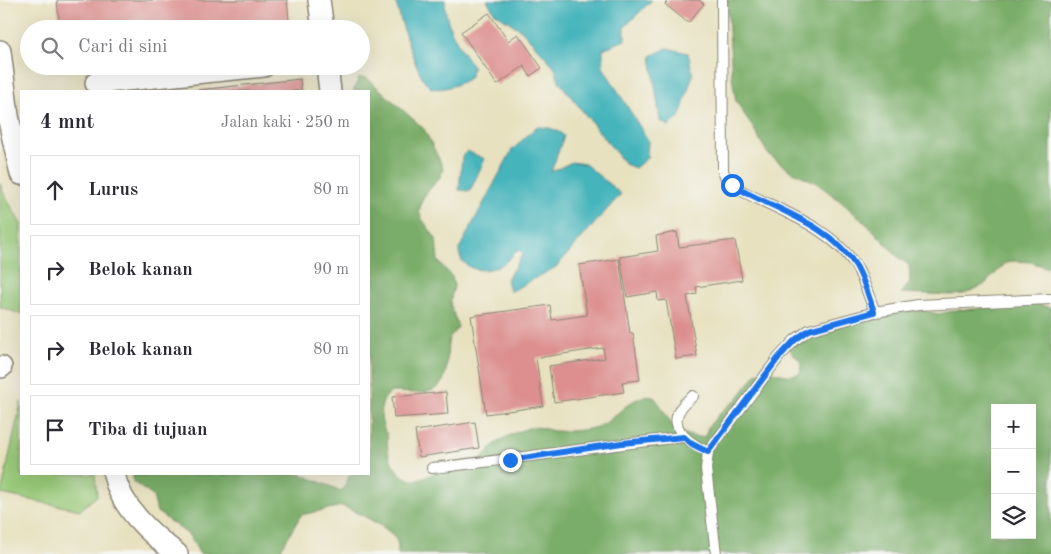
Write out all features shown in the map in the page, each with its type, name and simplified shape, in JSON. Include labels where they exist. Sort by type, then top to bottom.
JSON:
[{"type":"street","points":[[319,0],[321,20]]},
{"type":"street","points":[[0,51],[8,116],[20,170]]},
{"type":"street","points":[[96,83],[175,75]]},
{"type":"street","points":[[329,75],[330,90]]},
{"type":"street","points":[[114,475],[128,506],[157,538],[177,554]]},
{"type":"lane","points":[[722,0],[721,106],[723,171],[725,178],[742,191],[816,228],[842,249],[855,265],[863,280],[874,312]]},
{"type":"lane","points":[[716,554],[706,469],[708,452],[779,357],[795,340],[809,330],[874,312],[918,305],[1051,298]]},
{"type":"lane","points":[[693,396],[684,403],[678,412],[677,424],[684,437],[692,444],[708,452]]},
{"type":"lane","points":[[432,468],[510,460],[622,443],[684,437]]},
{"type":"green space","points":[[727,0],[1051,0],[1051,269],[1031,262],[1013,261],[1005,264],[984,285],[964,294],[901,293],[910,282],[909,265],[898,257],[872,229],[839,200],[815,182],[791,171],[768,154],[736,101],[732,77]]},
{"type":"green space","points":[[359,78],[367,78],[424,129],[443,169],[440,177],[424,196],[419,212],[436,239],[438,261],[452,277],[454,286],[450,303],[458,327],[448,343],[446,372],[440,385],[427,392],[392,392],[382,403],[381,408],[381,419],[387,434],[388,451],[392,462],[398,472],[412,480],[418,480],[436,473],[448,473],[470,464],[485,455],[495,444],[503,439],[529,428],[536,427],[566,431],[600,426],[635,400],[648,396],[655,398],[670,422],[677,429],[691,436],[705,436],[708,427],[723,410],[736,400],[756,374],[767,371],[789,375],[800,373],[801,363],[789,347],[792,339],[900,310],[914,309],[939,314],[956,310],[977,309],[990,305],[1038,304],[1051,308],[1051,554],[398,554],[397,542],[389,531],[342,506],[301,515],[278,554],[200,554],[189,535],[157,512],[153,496],[133,482],[133,475],[302,475],[342,491],[350,475],[370,475],[370,90],[353,90]]},
{"type":"green space","points":[[0,183],[20,222],[20,314],[0,307]]},
{"type":"green space","points":[[20,407],[20,475],[95,475],[97,496],[80,510],[1,494]]},
{"type":"water","points":[[395,0],[445,0],[450,28],[473,67],[469,78],[457,85],[442,89],[432,88],[426,83],[415,62]]},
{"type":"water","points":[[487,0],[652,0],[625,27],[625,40],[603,49],[603,67],[648,140],[647,158],[635,168],[625,164],[560,83],[554,66],[521,30],[494,12]]},
{"type":"water","points":[[667,48],[688,53],[693,74],[680,116],[669,126],[660,121],[651,56]]},
{"type":"water","points":[[536,127],[551,128],[564,136],[551,172],[572,162],[585,164],[621,194],[556,267],[510,292],[507,279],[523,254],[519,250],[497,267],[483,270],[469,267],[464,263],[460,257],[459,249],[512,150]]},
{"type":"water","points":[[467,151],[485,159],[470,191],[459,190],[462,157]]},
{"type":"building","points":[[57,0],[287,0],[289,20],[59,20]]},
{"type":"building","points":[[669,0],[699,0],[704,4],[688,23],[665,4]]},
{"type":"building","points":[[489,13],[508,41],[518,34],[542,68],[530,76],[524,66],[497,85],[461,32]]},
{"type":"building","points":[[300,79],[301,90],[198,90]]},
{"type":"building","points":[[677,232],[679,247],[735,240],[742,280],[696,287],[697,294],[687,296],[697,356],[676,359],[666,300],[658,301],[657,292],[627,297],[620,257],[658,251],[656,236]]},
{"type":"building","points":[[619,259],[630,333],[633,333],[640,380],[622,382],[624,392],[554,402],[549,366],[605,358],[603,348],[536,358],[543,406],[486,414],[471,316],[550,305],[552,320],[587,315],[579,265]]},
{"type":"building","points":[[446,392],[448,414],[394,418],[392,397]]},
{"type":"building","points":[[475,422],[479,448],[419,457],[415,431]]},
{"type":"route","points":[[510,460],[622,443],[684,437],[692,444],[708,452],[779,357],[795,340],[809,330],[874,312],[863,280],[855,265],[842,249],[816,228],[732,185]]}]
